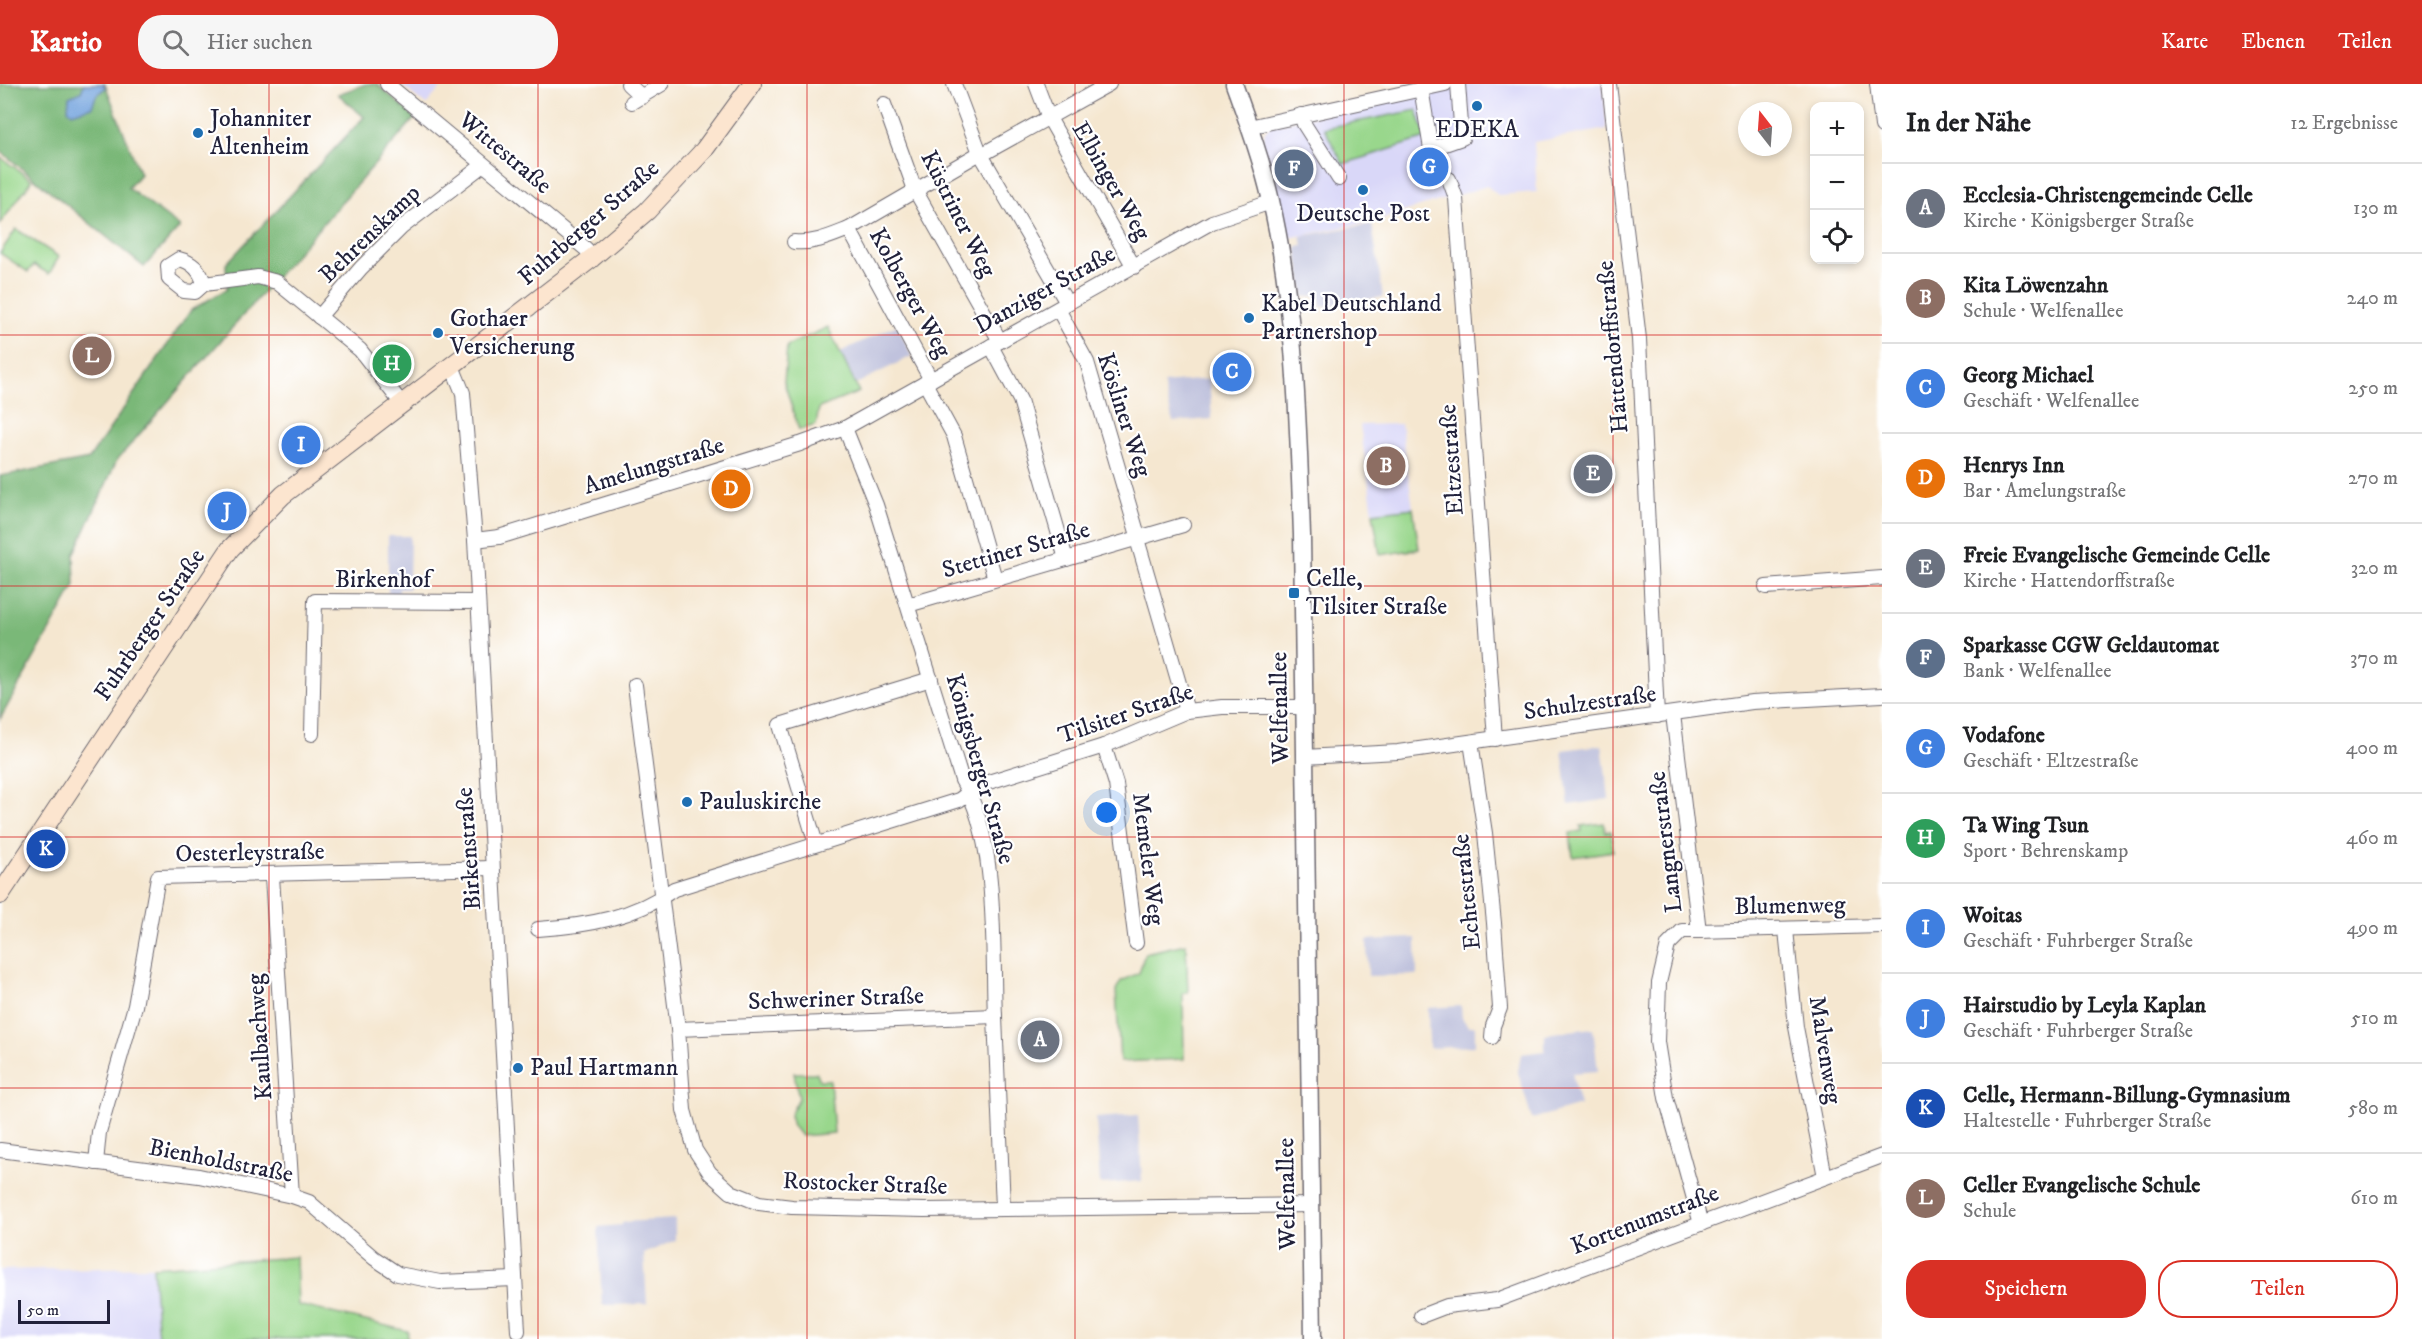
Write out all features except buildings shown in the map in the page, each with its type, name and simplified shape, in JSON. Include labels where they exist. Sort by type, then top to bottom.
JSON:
[{"type":"main road","name":"Fuhrberger Straße","points":[[0,895],[230,549],[283,495],[592,258],[647,212],[690,167],[725,124],[752,84]]},
{"type":"street","name":"Wittestraße","points":[[387,84],[586,249],[592,258]]},
{"type":"street","points":[[628,84],[638,99],[662,84]]},
{"type":"street","name":"Kösliner Weg","points":[[954,84],[981,154],[1063,306],[1087,362],[1138,539]]},
{"type":"street","name":"Elbinger Weg","points":[[1036,84],[1049,118],[1134,267]]},
{"type":"street","points":[[794,242],[805,243],[849,229],[915,190],[1109,84]]},
{"type":"street","name":"Welfenallee","points":[[1234,84],[1271,202],[1283,261],[1297,412],[1302,535],[1313,1339]]},
{"type":"street","points":[[1249,127],[1445,84]]},
{"type":"street","points":[[1421,88],[1436,154],[1462,138],[1458,84]]},
{"type":"street","name":"Hattendorffstraße","points":[[1609,84],[1639,339],[1657,716]]},
{"type":"street","points":[[1877,84],[1882,126]]},
{"type":"street","name":"Küstriner Weg","points":[[884,104],[915,190],[995,343],[1020,400],[1066,559]]},
{"type":"street","points":[[1301,115],[1304,124],[1339,179]]},
{"type":"street","name":"Behrenskamp","points":[[319,317],[361,268],[401,228],[483,165]]},
{"type":"street","name":"Eltzestraße","points":[[1449,179],[1456,198],[1496,739]]},
{"type":"street","name":"Danziger Straße","points":[[845,428],[1212,222],[1271,202]]},
{"type":"street","name":"Kolberger Weg","points":[[849,229],[954,436],[995,579]]},
{"type":"street","name":"Behrenskamp","points":[[204,284],[258,276],[277,282],[360,350],[402,404]]},
{"type":"street","name":"Birkenstraße","points":[[452,366],[463,393],[475,540],[518,1331]]},
{"type":"street","name":"Amelungstraße","points":[[475,540],[509,534],[845,428]]},
{"type":"street","name":"Königsberger Straße","points":[[845,428],[876,504],[962,780],[969,793],[992,895],[1003,1208]]},
{"type":"street","name":"Stettiner Straße","points":[[908,605],[1183,525]]},
{"type":"street","points":[[1138,539],[1186,711]]},
{"type":"street","points":[[1766,587],[1882,578]]},
{"type":"street","name":"Birkenhof","points":[[312,734],[315,602],[477,602]]},
{"type":"street","points":[[816,844],[780,725],[931,679]]},
{"type":"street","name":"Rostocker Straße","points":[[635,685],[663,897],[678,1029],[684,1110],[695,1150],[710,1173],[732,1192],[759,1203],[792,1207],[924,1210],[1312,1205]]},
{"type":"street","name":"Schulzestraße","points":[[1304,757],[1398,752],[1752,702],[1882,696]]},
{"type":"street","name":"Tilsiter Straße","points":[[663,897],[674,889],[959,800],[980,785],[1104,746],[1155,722],[1186,711],[1303,707]]},
{"type":"street","name":"Langnerstraße","points":[[1673,714],[1699,931],[1682,931],[1668,945],[1659,983],[1657,1012],[1660,1071],[1679,1154],[1701,1224]]},
{"type":"street","name":"Echtestraße","points":[[1471,742],[1494,923],[1500,1008],[1492,1026],[1492,1037]]},
{"type":"street","name":"Memeler Weg","points":[[1104,746],[1116,784],[1136,943]]},
{"type":"street","name":"Oesterleystraße","points":[[96,1163],[99,1132],[135,1006],[158,877],[272,876],[492,868]]},
{"type":"street","name":"Kaulbachweg","points":[[272,876],[292,1196]]},
{"type":"street","points":[[538,929],[582,926],[647,907],[663,897]]},
{"type":"street","name":"Blumenweg","points":[[1699,931],[1882,926]]},
{"type":"street","name":"Malvenweg","points":[[1786,930],[1796,1027],[1825,1177]]},
{"type":"street","name":"Schweriner Straße","points":[[678,1029],[995,1016]]},
{"type":"street","name":"Bienholdstraße","points":[[0,1150],[199,1176],[292,1196],[309,1202],[374,1258],[398,1274],[440,1282],[515,1279]]},
{"type":"street","name":"Kortenumstraße","points":[[1421,1316],[1447,1306],[1497,1300],[1882,1156]]},
{"type":"shaded area","points":[[400,84],[444,84],[426,105]]},
{"type":"shaded area","points":[[1461,84],[1603,84],[1607,129],[1534,142],[1537,192],[1498,195],[1487,186],[1374,221],[1289,238],[1262,144],[1265,131],[1270,126]]},
{"type":"shaded area","points":[[1372,224],[1383,297],[1321,307],[1319,295],[1304,297],[1296,247],[1303,246],[1301,236]]},
{"type":"shaded area","points":[[897,325],[912,356],[856,384],[840,352]]},
{"type":"shaded area","points":[[1209,379],[1212,419],[1173,422],[1163,383]]},
{"type":"shaded area","points":[[1401,424],[1413,508],[1373,513],[1360,425]]},
{"type":"shaded area","points":[[388,536],[410,536],[409,589],[399,589],[399,595],[388,594]]},
{"type":"shaded area","points":[[1602,745],[1609,799],[1569,805],[1562,750]]},
{"type":"shaded area","points":[[1416,938],[1417,975],[1368,976],[1367,940]]},
{"type":"shaded area","points":[[1461,1006],[1462,1018],[1468,1026],[1475,1026],[1475,1046],[1429,1048],[1428,1008]]},
{"type":"shaded area","points":[[1593,1028],[1598,1071],[1572,1073],[1580,1105],[1532,1119],[1518,1072],[1521,1054],[1545,1051],[1545,1034]]},
{"type":"shaded area","points":[[1138,1115],[1142,1181],[1100,1184],[1096,1118]]},
{"type":"shaded area","points":[[675,1219],[675,1240],[644,1254],[647,1304],[602,1305],[598,1227],[622,1225],[622,1222]]},
{"type":"shaded area","points":[[153,1267],[158,1339],[0,1339],[0,1270]]},
{"type":"green space","points":[[0,84],[105,84],[140,174],[128,188],[180,227],[144,267],[0,151]]},
{"type":"green space","points":[[366,84],[377,84],[415,118],[117,460],[74,555],[75,585],[0,719],[0,476],[89,459],[191,310],[227,289],[226,264],[364,117],[338,94]]},
{"type":"green space","points":[[1417,110],[1426,138],[1343,164],[1324,128]]},
{"type":"green space","points":[[0,157],[32,180],[0,224]]},
{"type":"green space","points":[[16,229],[59,257],[49,274],[34,265],[28,272],[0,253]]},
{"type":"green space","points":[[828,327],[859,392],[819,408],[816,425],[799,430],[784,382],[787,346]]},
{"type":"green space","points":[[1413,508],[1419,549],[1380,555],[1373,513]]},
{"type":"green space","points":[[1604,823],[1606,832],[1611,831],[1613,851],[1573,857],[1570,833],[1582,831],[1581,826]]},
{"type":"green space","points":[[1186,944],[1188,993],[1183,993],[1184,1059],[1120,1062],[1116,990],[1121,981],[1139,973],[1145,953]]},
{"type":"green space","points":[[794,1073],[817,1073],[820,1080],[830,1080],[834,1133],[801,1136],[793,1126],[790,1115],[799,1098]]},
{"type":"green space","points":[[296,1257],[298,1305],[408,1331],[407,1339],[158,1339],[153,1267]]},
{"type":"water","points":[[84,84],[104,84],[105,88],[96,96],[92,107],[72,113],[68,109],[69,97],[81,92]]},
{"type":"place","name":"EDEKA","points":[[1477,106]]},
{"type":"place","name":"Johanniter Altenheim","points":[[198,133]]},
{"type":"place","name":"Vodafone","points":[[1429,167]]},
{"type":"place","name":"Sparkasse CGW Geldautomat","points":[[1294,169]]},
{"type":"place","name":"Deutsche Post","points":[[1363,190]]},
{"type":"place","name":"Kabel Deutschland Partnershop","points":[[1249,318]]},
{"type":"place","name":"Gothaer Versicherung","points":[[438,333]]},
{"type":"place","name":"Celler Evangelische Schule","points":[[92,356]]},
{"type":"place","name":"Ta Wing Tsun","points":[[392,364]]},
{"type":"place","name":"Georg Michael","points":[[1232,372]]},
{"type":"place","name":"Woitas","points":[[301,445]]},
{"type":"place","name":"Kita Löwenzahn","points":[[1386,466]]},
{"type":"place","name":"Freie Evangelische Gemeinde Celle","points":[[1593,474]]},
{"type":"place","name":"Henrys Inn","points":[[731,489]]},
{"type":"place","name":"Hairstudio by Leyla Kaplan","points":[[227,511]]},
{"type":"place","name":"Celle, Tilsiter Straße","points":[[1294,593]]},
{"type":"place","name":"Pauluskirche","points":[[687,802]]},
{"type":"place","name":"Celle, Hermann-Billung-Gymnasium","points":[[46,849]]},
{"type":"place","name":"Ecclesia-Christengemeinde Celle","points":[[1040,1040]]},
{"type":"place","name":"Paul Hartmann","points":[[518,1068]]}]
